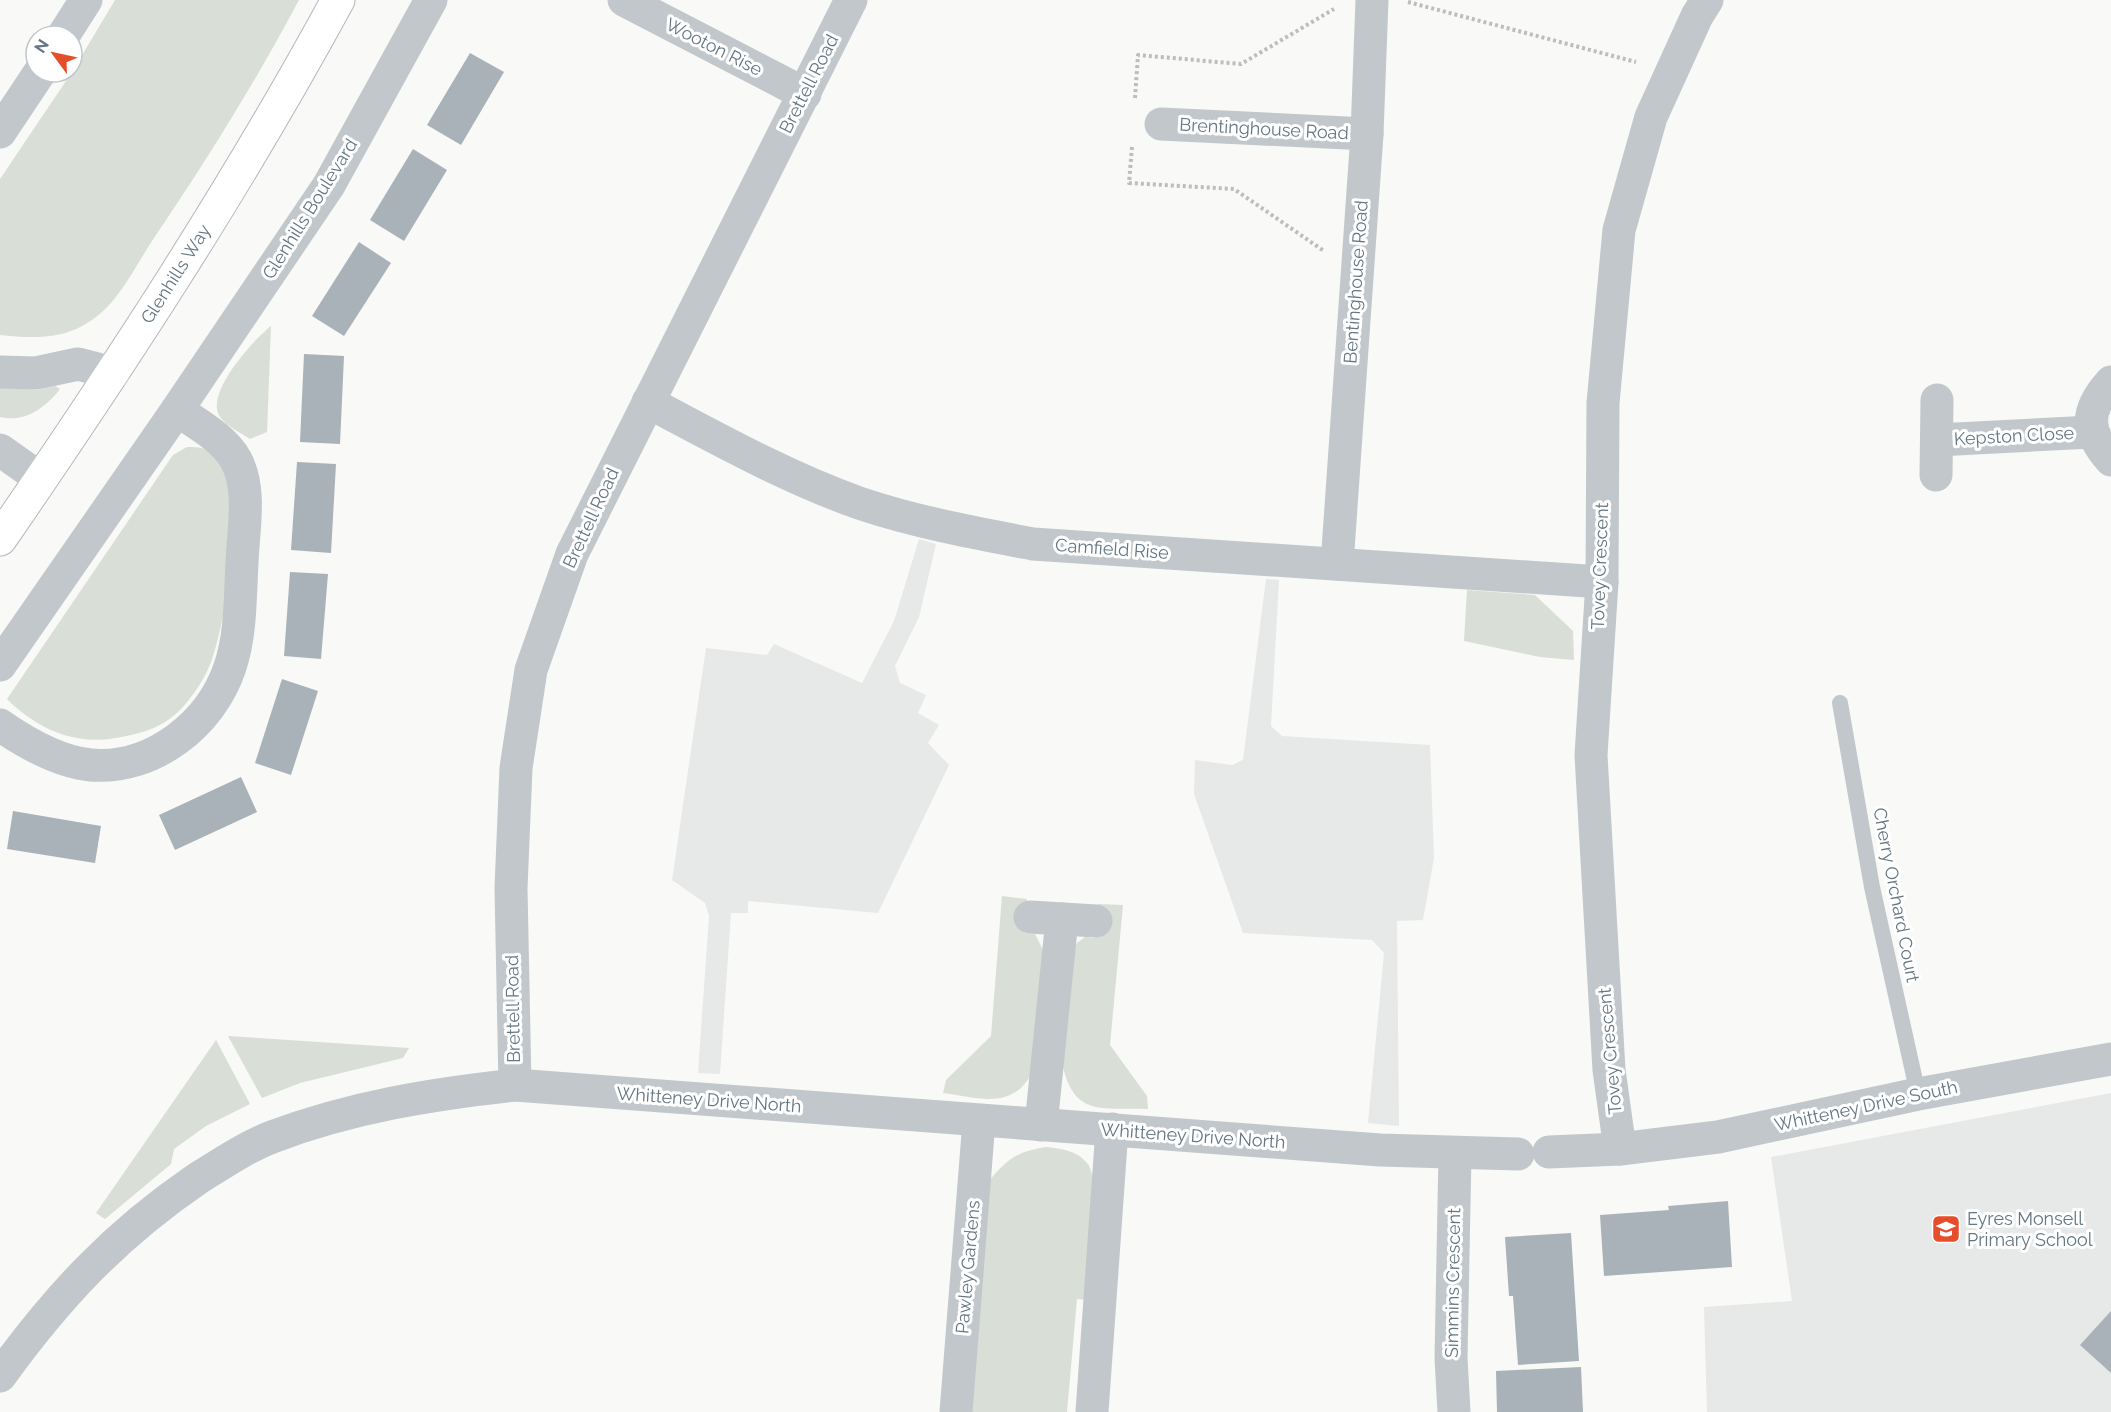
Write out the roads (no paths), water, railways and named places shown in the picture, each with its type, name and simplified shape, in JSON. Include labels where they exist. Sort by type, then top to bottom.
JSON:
[{"type":"highway","name":"Glenhills Way","points":[[0,539],[113,373],[292,85],[338,0]]},
{"type":"street","points":[[71,24],[86,0]]},
{"type":"street","name":"Glenhills Boulevard","points":[[0,665],[177,410],[329,185],[431,0]]},
{"type":"street","name":"Wooton Rise","points":[[624,0],[805,94]]},
{"type":"street","name":"Brettell Road","points":[[515,1085],[511,888],[516,768],[531,670],[572,554],[851,0]]},
{"type":"street","name":"Bentinghouse Road","points":[[1337,564],[1367,134],[1372,0]]},
{"type":"street","name":"Tovey Crescent","points":[[1620,1149],[1609,1070],[1591,754],[1602,582],[1603,403],[1619,230],[1651,117],[1697,16],[1707,0]]},
{"type":"street","points":[[0,132],[32,84]]},
{"type":"street","name":"Brentinghouse Road","points":[[1161,124],[1367,134]]},
{"type":"street","points":[[0,372],[36,374],[78,364],[113,373]]},
{"type":"street","name":"Kepston Close","points":[[2111,382],[2101,393],[2091,412],[2092,432],[2111,460]]},
{"type":"street","name":"Kepston Close","points":[[1936,475],[1937,400]]},
{"type":"street","name":"Camfield Rise","points":[[648,402],[755,457],[859,502],[950,528],[1033,544],[1602,582]]},
{"type":"street","points":[[0,725],[46,752],[89,765],[114,766],[136,761],[182,735],[201,717],[218,694],[238,639],[245,507],[243,475],[235,458],[222,442],[177,410]]},
{"type":"street","name":"Kepston Close","points":[[1937,440],[2092,432]]},
{"type":"street","points":[[0,450],[41,479]]},
{"type":"street","points":[[1041,1125],[1046,918],[1095,921]]},
{"type":"street","name":"Whitteney Drive South","points":[[1533,1153],[1620,1149],[1718,1137],[1918,1094],[2111,1059]]},
{"type":"street","name":"Whitteney Drive North","points":[[0,1376],[84,1271],[129,1228],[224,1161],[270,1137],[336,1116],[381,1104],[448,1092],[515,1085],[979,1121],[1455,1153],[1533,1153]]},
{"type":"street","name":"Pawley Gardens","points":[[956,1412],[979,1121]]},
{"type":"street","points":[[1092,1412],[1112,1129]]},
{"type":"street","name":"Simmins Crescent","points":[[1454,1412],[1451,1358],[1455,1153]]},
{"type":"lane","name":"Cherry Orchard Court","points":[[1840,703],[1872,887],[1918,1094]]},
{"type":"place","name":"Eyres Monsell Primary School","points":[[1946,1229]]}]
